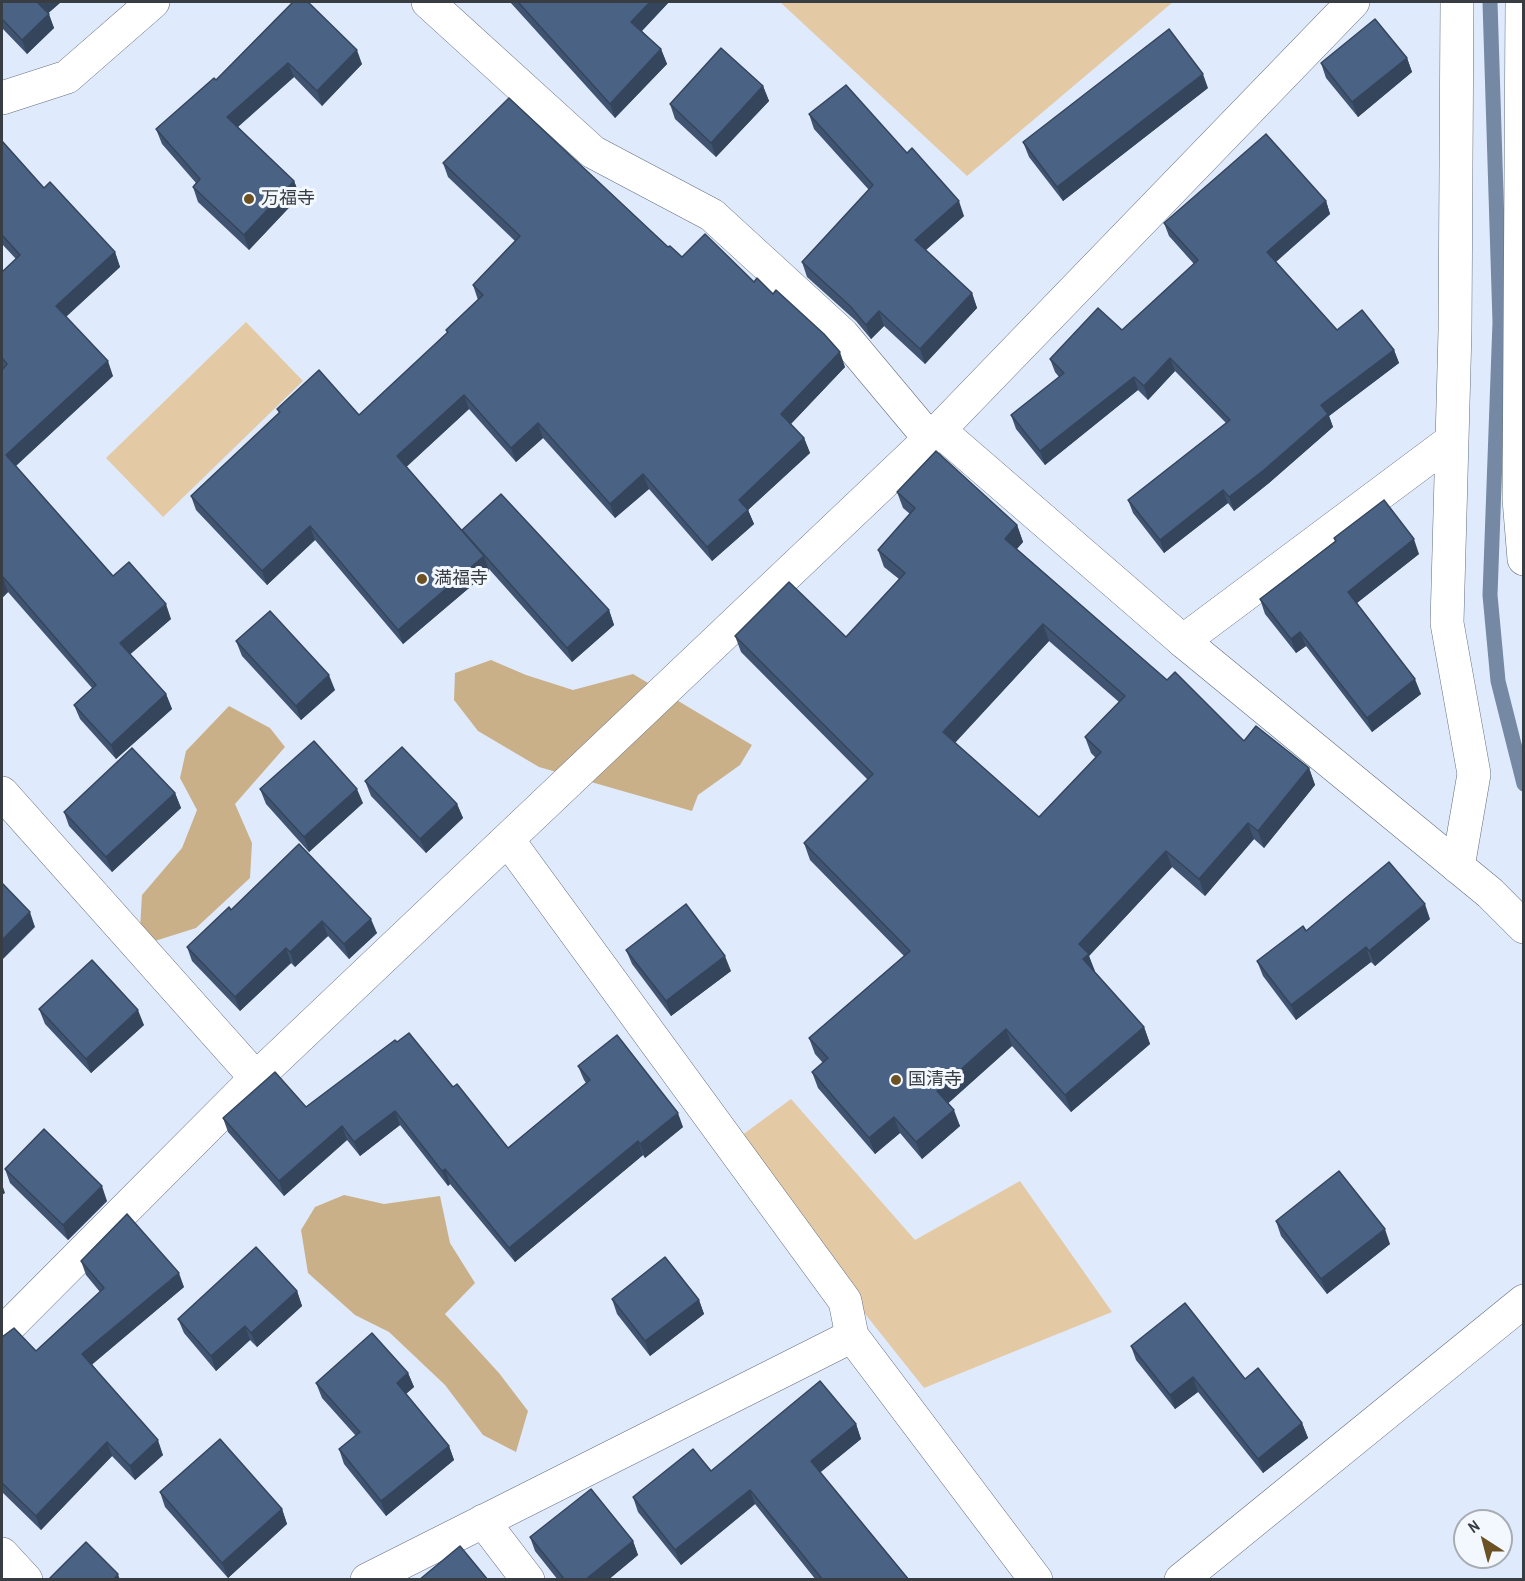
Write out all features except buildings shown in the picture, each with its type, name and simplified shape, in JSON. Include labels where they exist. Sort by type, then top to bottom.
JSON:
[{"type":"street","points":[[2,98],[67,77],[153,2]]},
{"type":"street","points":[[428,2],[594,152],[712,214],[843,334],[934,434],[1490,893],[1524,927]]},
{"type":"street","points":[[2,1334],[256,1078],[934,434],[1353,2]]},
{"type":"street","points":[[1457,2],[1452,440],[1447,623],[1474,774],[1458,867]]},
{"type":"street","points":[[1522,2],[1519,500],[1524,559]]},
{"type":"street","points":[[1183,641],[1452,440]]},
{"type":"street","points":[[2,793],[256,1078]]},
{"type":"street","points":[[507,840],[845,1301],[852,1336],[1036,1580]]},
{"type":"street","points":[[1181,1580],[1524,1301]]},
{"type":"street","points":[[367,1580],[852,1336]]},
{"type":"street","points":[[483,1521],[528,1580]]},
{"type":"street","points":[[2,1554],[26,1580]]},
{"type":"shaded area","points":[[780,2],[1173,2],[967,176]]},
{"type":"shaded area","points":[[246,322],[303,381],[163,517],[106,458]]},
{"type":"shaded area","points":[[491,660],[526,675],[573,690],[633,674],[752,745],[740,765],[698,795],[692,811],[539,767],[478,731],[454,700],[455,673]]},
{"type":"shaded area","points":[[229,706],[270,728],[285,747],[235,804],[252,843],[250,878],[196,928],[139,946],[142,895],[182,848],[197,810],[180,778],[186,751]]},
{"type":"shaded area","points":[[791,1099],[915,1240],[1020,1181],[1112,1312],[924,1388],[730,1144]]},
{"type":"shaded area","points":[[344,1195],[384,1204],[440,1196],[450,1243],[475,1283],[445,1314],[499,1373],[528,1411],[516,1452],[483,1435],[445,1385],[389,1332],[355,1315],[308,1273],[301,1230],[315,1207]]},
{"type":"waterway","points":[[1490,2],[1500,322],[1490,595],[1498,681],[1524,784]]},
{"type":"place","name":"万福寺","points":[[249,199]]},
{"type":"place","name":"満福寺","points":[[422,579]]},
{"type":"place","name":"国清寺","points":[[896,1080]]}]
